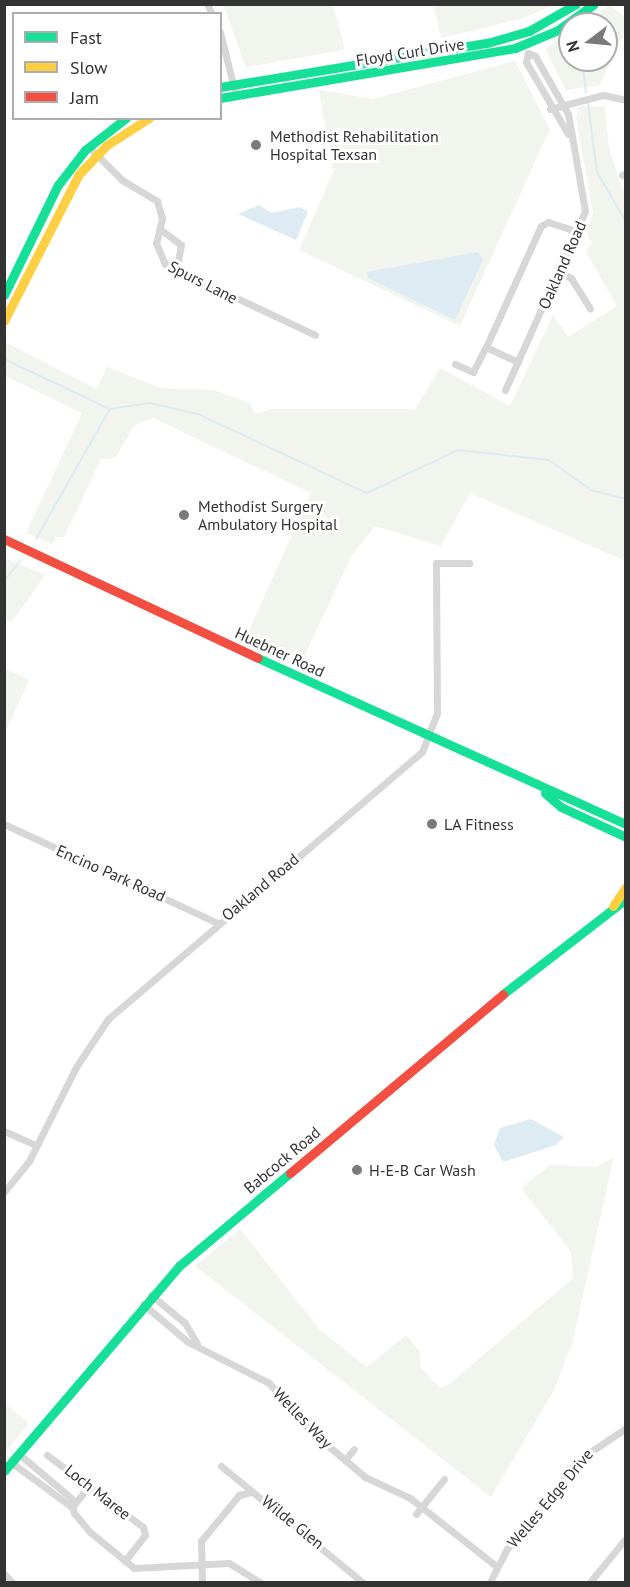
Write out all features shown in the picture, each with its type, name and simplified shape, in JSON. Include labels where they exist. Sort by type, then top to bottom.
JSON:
[{"type":"main road","name":"Floyd Curl Drive","points":[[222,99],[525,49],[578,17],[594,4]]},
{"type":"main road","name":"Floyd Curl Drive","points":[[222,87],[519,35],[552,20],[574,6]]},
{"type":"main road","points":[[4,295],[51,196],[89,147],[123,120]]},
{"type":"main road","points":[[4,321],[61,201],[96,155],[146,120]]},
{"type":"main road","name":"Huebner Road","points":[[4,539],[544,792],[568,796],[626,824]]},
{"type":"main road","name":"Huebner Road","points":[[544,792],[561,807],[625,838]]},
{"type":"main road","name":"Babcock Road","points":[[613,906],[626,887]]},
{"type":"main road","name":"Babcock Road","points":[[4,1471],[151,1295],[241,1213],[613,906],[626,899]]},
{"type":"street","points":[[519,35],[525,49]]},
{"type":"street","points":[[222,40],[236,96]]},
{"type":"street","name":"Oakland Road","points":[[525,49],[535,56],[563,103],[571,125],[568,134]]},
{"type":"street","name":"Oakland Road","points":[[505,390],[579,232],[585,211],[568,134],[550,109],[526,62],[525,49]]},
{"type":"street","points":[[550,109],[563,103],[603,95],[626,100]]},
{"type":"street","name":"Spurs Lane","points":[[89,147],[122,180],[157,201],[160,229],[158,254],[176,271],[315,335]]},
{"type":"street","points":[[454,364],[473,372],[541,226],[549,222],[579,232]]},
{"type":"street","points":[[160,229],[181,245],[176,271]]},
{"type":"street","points":[[560,272],[590,308]]},
{"type":"street","points":[[486,347],[518,362]]},
{"type":"street","name":"Oakland Road","points":[[4,1192],[38,1146],[98,1031],[217,923],[419,756],[429,739],[437,713],[436,563],[445,563]]},
{"type":"street","name":"Encino Park Road","points":[[4,824],[217,923]]},
{"type":"street","points":[[4,1131],[38,1146]]},
{"type":"street","name":"Welles Way","points":[[151,1295],[185,1323],[197,1344]]},
{"type":"street","name":"Welles Way","points":[[143,1304],[197,1344],[269,1383],[345,1460],[422,1507],[496,1566]]},
{"type":"street","name":"Welles Edge Drive","points":[[490,1582],[496,1566],[580,1459],[626,1428]]},
{"type":"street","name":"Welles Way","points":[[345,1460],[354,1449]]},
{"type":"street","points":[[19,1454],[71,1498],[72,1507]]},
{"type":"street","name":"Loch Maree","points":[[47,1455],[145,1531],[125,1561]]},
{"type":"street","points":[[12,1463],[72,1507],[83,1526],[125,1561],[143,1571],[235,1564],[260,1582]]},
{"type":"street","name":"Wilde Glen","points":[[221,1466],[362,1582]]},
{"type":"street","points":[[416,1514],[444,1479]]},
{"type":"street","points":[[72,1507],[89,1486]]},
{"type":"street","points":[[202,1582],[201,1541],[239,1495],[251,1492]]},
{"type":"street","points":[[590,1582],[626,1538]]},
{"type":"street","points":[[4,1575],[12,1582]]},
{"type":"shaded area","points":[[434,4],[554,5],[521,19],[441,38]]},
{"type":"shaded area","points":[[223,5],[333,5],[345,50],[246,67]]},
{"type":"shaded area","points":[[609,5],[625,17],[625,31],[618,46],[618,12],[599,12]]},
{"type":"shaded area","points":[[558,40],[558,72],[606,72],[600,85],[566,90],[545,49]]},
{"type":"shaded area","points":[[515,61],[550,129],[460,326],[299,250],[333,172],[319,90],[373,99]]},
{"type":"shaded area","points":[[579,106],[605,107],[609,149],[625,195],[625,561],[470,493],[441,546],[375,526],[352,555],[302,661],[247,635],[311,493],[153,418],[135,425],[115,458],[101,459],[64,537],[56,537],[52,544],[26,533],[82,413],[5,376],[5,342],[96,389],[107,367],[161,388],[214,390],[250,403],[255,414],[273,409],[415,409],[440,368],[510,406],[553,315],[568,337],[617,306],[586,252],[592,243],[587,234],[593,212],[576,119]]},
{"type":"shaded area","points":[[259,205],[272,213],[300,207],[308,212],[296,240],[238,214]]},
{"type":"shaded area","points":[[478,252],[483,260],[455,320],[368,278],[367,272]]},
{"type":"shaded area","points":[[5,558],[45,575],[12,622],[5,619]]},
{"type":"shaded area","points":[[5,668],[29,680],[5,733]]},
{"type":"shaded area","points":[[531,1119],[564,1137],[556,1145],[503,1162],[494,1145],[500,1128]]},
{"type":"shaded area","points":[[614,1157],[572,1344],[554,1390],[491,1497],[195,1266],[240,1229],[320,1330],[367,1367],[406,1335],[420,1352],[421,1368],[439,1387],[447,1386],[573,1278],[571,1252],[521,1188],[550,1165],[596,1167]]},
{"type":"shaded area","points":[[5,1404],[29,1423],[5,1453]]},
{"type":"waterway","points":[[583,72],[586,93]]},
{"type":"waterway","points":[[588,103],[597,172],[626,222]]},
{"type":"waterway","points":[[4,359],[110,409]]},
{"type":"waterway","points":[[36,539],[110,409],[150,403],[198,414],[367,493],[458,450],[549,460],[591,490],[626,499]]},
{"type":"waterway","points":[[626,430],[626,498]]},
{"type":"waterway","points":[[4,581],[20,561]]},
{"type":"traffic: fast","points":[[222,87],[487,43],[529,31],[576,4]]},
{"type":"traffic: fast","points":[[222,98],[515,48],[558,30],[594,4]]},
{"type":"traffic: fast","points":[[4,295],[58,185],[85,150],[123,120]]},
{"type":"traffic: fast","points":[[258,658],[626,824]]},
{"type":"traffic: fast","points":[[545,793],[561,807],[626,837]]},
{"type":"traffic: fast","points":[[503,994],[626,899]]},
{"type":"traffic: fast","points":[[4,1471],[179,1266],[290,1173]]},
{"type":"traffic: slow","points":[[4,321],[79,174],[107,145],[146,120]]},
{"type":"traffic: slow","points":[[613,906],[626,887]]},
{"type":"traffic: jam","points":[[4,539],[258,658]]},
{"type":"traffic: jam","points":[[290,1173],[503,994]]},
{"type":"place","name":"Methodist Rehabilitation Hospital Texsan","points":[[256,145]]},
{"type":"place","name":"Methodist Surgery Ambulatory Hospital","points":[[184,515]]},
{"type":"place","name":"LA Fitness","points":[[432,824]]},
{"type":"place","name":"H-E-B Car Wash","points":[[357,1170]]}]
